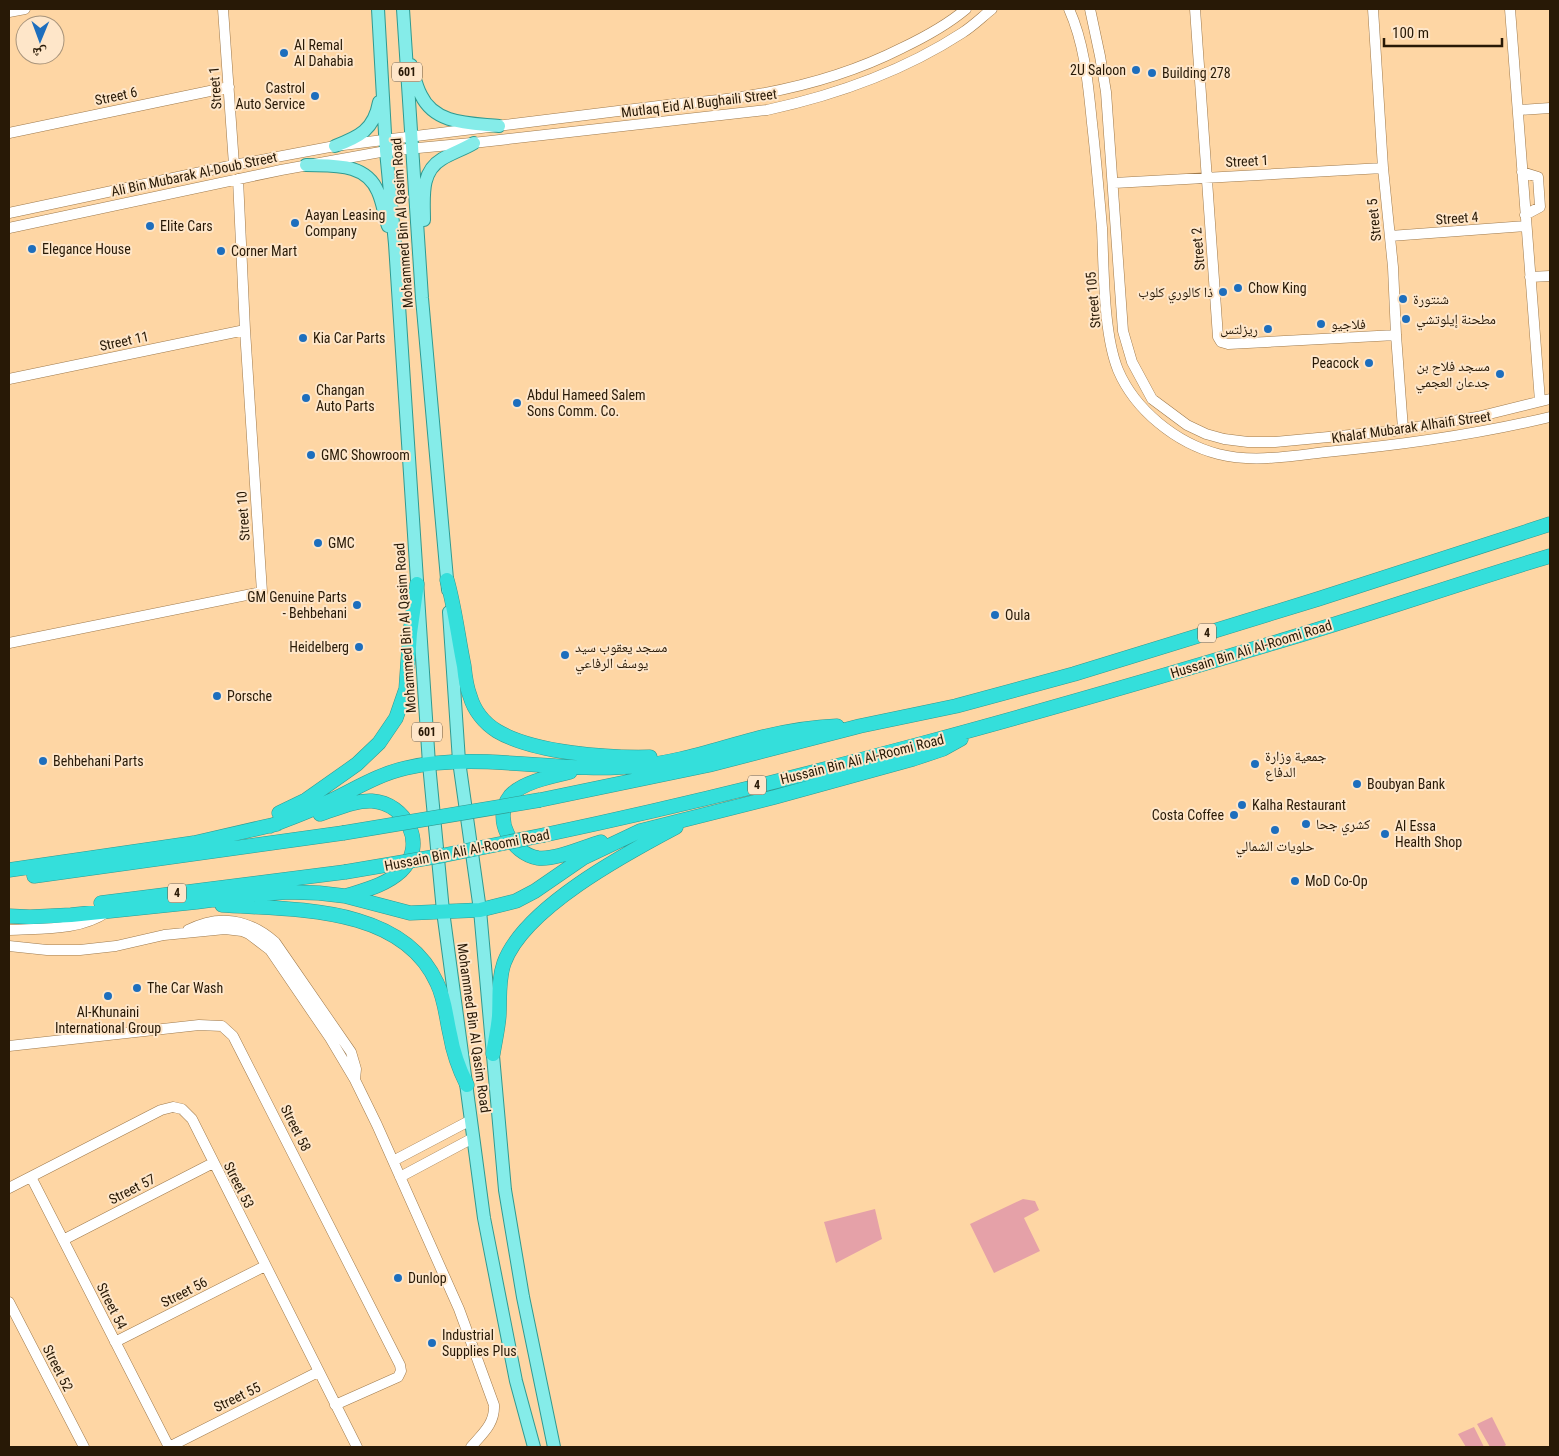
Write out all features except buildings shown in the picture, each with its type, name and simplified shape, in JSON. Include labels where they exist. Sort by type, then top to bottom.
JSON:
[{"type":"highway","name":"Hussain Bin Ali Al-Roomi Road","points":[[9,879],[343,833],[540,800],[709,765],[860,726],[956,706],[1074,674],[1318,599],[1550,524]]},
{"type":"highway","name":"Hussain Bin Ali Al-Roomi Road","points":[[9,915],[345,872],[445,855],[644,814],[969,732],[1291,638],[1550,556]]},
{"type":"highway","points":[[447,580],[454,604],[459,643],[470,697],[480,716],[496,730],[528,743],[586,754],[628,757],[688,757]]},
{"type":"highway","points":[[194,843],[291,809],[346,773],[379,742],[396,718],[406,690],[410,633],[417,584]]},
{"type":"highway","points":[[270,826],[318,807],[390,773],[429,764],[459,761],[585,768],[637,766],[688,757],[758,738],[800,730],[840,725],[860,726]]},
{"type":"highway","points":[[585,768],[542,779],[522,787],[510,796],[504,811],[504,827],[511,842],[523,853],[538,858],[554,857],[640,831],[775,797],[913,759],[943,749],[957,742],[969,732]]},
{"type":"highway","points":[[9,870],[194,843],[363,802],[384,803],[396,809],[406,819],[412,831],[413,845],[410,858],[403,870],[392,878],[379,885],[345,896]]},
{"type":"highway","points":[[493,1054],[499,1014],[501,973],[508,953],[517,940],[536,919],[571,890],[609,864],[699,816]]},
{"type":"highway","points":[[9,915],[51,917],[289,892],[345,896],[410,913],[480,910],[516,901],[535,891],[582,858],[640,831]]},
{"type":"highway","points":[[196,902],[313,911],[365,923],[399,939],[420,957],[437,982],[444,1002],[453,1048],[467,1085]]},
{"type":"main road","name":"Mohammed Bin Al Qasim Road","points":[[378,9],[429,764],[443,911],[484,1218],[516,1381],[534,1447]]},
{"type":"main road","name":"Mohammed Bin Al Qasim Road","points":[[402,9],[427,355],[447,580],[459,761],[480,910],[505,1190],[523,1297],[554,1447]]},
{"type":"main road","points":[[405,50],[420,94],[431,109],[456,122],[499,126]]},
{"type":"main road","points":[[335,146],[352,140],[370,127],[376,116],[382,80]]},
{"type":"main road","points":[[427,355],[425,182],[428,172],[436,163],[474,143]]},
{"type":"main road","points":[[306,165],[347,167],[365,175],[377,189],[395,244]]},
{"type":"main road","points":[[530,1432],[530,1447]]},
{"type":"street","points":[[9,12],[25,9]]},
{"type":"street","name":"Street 1","points":[[224,9],[234,165]]},
{"type":"street","name":"Mutlaq Eid Al Bughaili Street","points":[[386,145],[499,126],[665,105],[718,101],[791,88],[834,77],[875,62],[955,19],[966,9]]},
{"type":"street","name":"Mutlaq Eid Al Bughaili Street","points":[[411,142],[474,143],[767,110],[838,92],[882,76],[928,54],[964,32],[992,9]]},
{"type":"street","name":"Street 105","points":[[1069,9],[1075,22],[1084,54],[1088,77],[1099,187],[1110,341],[1118,369],[1129,391],[1149,414],[1173,433],[1192,444],[1219,454],[1245,458],[1304,454]]},
{"type":"street","name":"Street 105","points":[[1090,9],[1106,92],[1114,183],[1120,305],[1123,331],[1132,362],[1152,399],[1187,425],[1206,434],[1224,439],[1248,442],[1275,442],[1302,438]]},
{"type":"street","name":"Street 2","points":[[1195,9],[1218,337],[1221,342],[1228,344],[1396,335]]},
{"type":"street","name":"Street 5","points":[[1373,9],[1382,168],[1390,236],[1403,429]]},
{"type":"street","points":[[1510,9],[1530,277],[1545,400]]},
{"type":"street","name":"Street 6","points":[[9,133],[229,87]]},
{"type":"street","points":[[668,121],[669,113],[732,104],[743,97]]},
{"type":"street","points":[[1519,110],[1550,108]]},
{"type":"street","name":"Ali Bin Mubarak Al-Doub Street","points":[[12,212],[234,165],[335,146],[386,145]]},
{"type":"street","name":"Ali Bin Mubarak Al-Doub Street","points":[[14,227],[306,165],[386,145]]},
{"type":"street","name":"Street 1","points":[[1114,183],[1382,168]]},
{"type":"street","points":[[1522,172],[1538,177],[1546,199],[1540,207],[1525,214]]},
{"type":"street","name":"Street 10","points":[[9,643],[262,592],[244,330],[238,179]]},
{"type":"street","points":[[12,212],[14,227]]},
{"type":"street","name":"Street 4","points":[[1390,236],[1526,226]]},
{"type":"street","points":[[1530,277],[1550,276]]},
{"type":"street","points":[[1106,306],[1115,308],[1120,305]]},
{"type":"street","name":"Street 11","points":[[9,379],[244,330]]},
{"type":"street","name":"Khalaf Mubarak Alhaifi Street","points":[[1302,438],[1403,429],[1477,417],[1545,400]]},
{"type":"street","name":"Khalaf Mubarak Alhaifi Street","points":[[1304,454],[1429,441],[1550,417]]},
{"type":"street","points":[[1302,438],[1298,447],[1304,454]]},
{"type":"street","points":[[9,930],[78,925],[93,920],[109,911]]},
{"type":"street","points":[[9,946],[52,950],[80,950],[116,946],[151,937],[185,932],[233,929],[250,934],[263,943],[275,957],[330,1038],[355,1080],[459,1309],[494,1405],[490,1426],[471,1447]]},
{"type":"street","name":"Street 58","points":[[9,1046],[199,1025],[222,1026],[233,1036],[400,1365],[401,1371],[398,1376],[336,1405]]},
{"type":"street","name":"Street 53","points":[[9,1188],[161,1110],[173,1107],[182,1108],[192,1119],[318,1372],[358,1447]]},
{"type":"street","points":[[393,1161],[471,1120]]},
{"type":"street","points":[[400,1177],[473,1138]]},
{"type":"street","name":"Street 57","points":[[63,1240],[213,1163]]},
{"type":"street","name":"Street 54","points":[[30,1177],[169,1447]]},
{"type":"street","name":"Street 56","points":[[115,1342],[265,1266]]},
{"type":"street","name":"Street 52","points":[[9,1302],[84,1447]]},
{"type":"street","name":"Street 55","points":[[169,1447],[318,1372]]},
{"type":"shaded area","points":[[1023,1199],[1035,1201],[1039,1210],[1024,1218],[1040,1251],[994,1273],[970,1224]]},
{"type":"shaded area","points":[[875,1209],[882,1239],[836,1263],[824,1222]]},
{"type":"shaded area","points":[[1492,1417],[1506,1445],[1503,1447],[1490,1447],[1477,1424]]},
{"type":"shaded area","points":[[1474,1427],[1484,1447],[1466,1447],[1458,1434]]},
{"type":"place","name":"Al Remal Al Dahabia","points":[[284,53]]},
{"type":"place","name":"2U Saloon","points":[[1136,70]]},
{"type":"place","name":"Building 278","points":[[1152,73]]},
{"type":"place","name":"Castrol Auto Service","points":[[315,96]]},
{"type":"place","name":"Aayan Leasing Company","points":[[295,223]]},
{"type":"place","name":"Elite Cars","points":[[150,226]]},
{"type":"place","name":"Elegance House","points":[[32,249]]},
{"type":"place","name":"Corner Mart","points":[[221,251]]},
{"type":"place","name":"Chow King","points":[[1238,288]]},
{"type":"place","name":"ذا كالوري كلوب","points":[[1223,292]]},
{"type":"place","name":"شنتورة","points":[[1403,299]]},
{"type":"place","name":"مطحنة إيلوتشي","points":[[1406,319]]},
{"type":"place","name":"فلاجيو","points":[[1321,324]]},
{"type":"place","name":"ريزلتس","points":[[1268,329]]},
{"type":"place","name":"Kia Car Parts","points":[[303,338]]},
{"type":"place","name":"Peacock","points":[[1369,363]]},
{"type":"place","name":"مسجد فلاح بن جدعان العجمي","points":[[1500,374]]},
{"type":"place","name":"Changan Auto Parts","points":[[306,398]]},
{"type":"place","name":"Abdul Hameed Salem Sons Comm. Co.","points":[[517,403]]},
{"type":"place","name":"GMC Showroom","points":[[311,455]]},
{"type":"place","name":"GMC","points":[[318,543]]},
{"type":"place","name":"GM Genuine Parts - Behbehani","points":[[357,605]]},
{"type":"place","name":"Oula","points":[[995,615]]},
{"type":"place","name":"Heidelberg","points":[[359,647]]},
{"type":"place","name":"مسجد يعقوب سيد يوسف الرفاعي","points":[[565,655]]},
{"type":"place","name":"Porsche","points":[[217,696]]},
{"type":"place","name":"Behbehani Parts","points":[[43,761]]},
{"type":"place","name":"جمعية وزارة الدفاع","points":[[1255,764]]},
{"type":"place","name":"Boubyan Bank","points":[[1357,784]]},
{"type":"place","name":"Kalha Restaurant","points":[[1242,805]]},
{"type":"place","name":"Costa Coffee","points":[[1234,815]]},
{"type":"place","name":"كشري جحا","points":[[1306,824]]},
{"type":"place","name":"حلويات الشمالي","points":[[1275,830]]},
{"type":"place","name":"Al Essa Health Shop","points":[[1385,834]]},
{"type":"place","name":"MoD Co-Op","points":[[1295,881]]},
{"type":"place","name":"The Car Wash","points":[[137,988]]},
{"type":"place","name":"Al-Khunaini International Group","points":[[108,996]]},
{"type":"place","name":"Dunlop","points":[[398,1278]]},
{"type":"place","name":"Industrial Supplies Plus","points":[[432,1343]]}]
